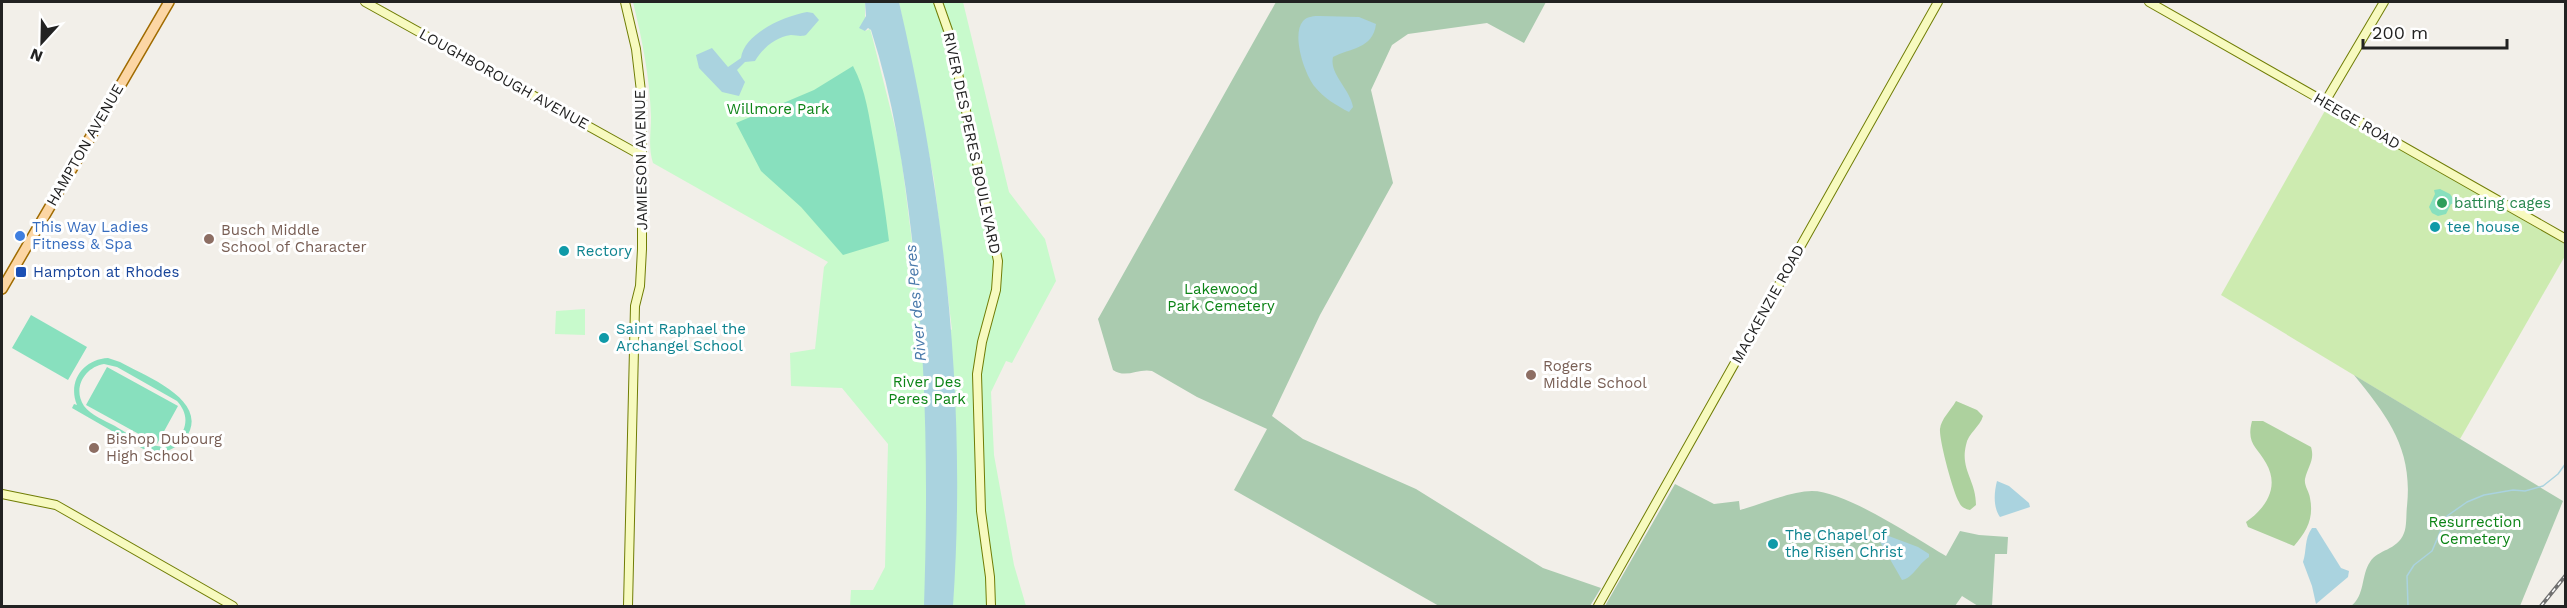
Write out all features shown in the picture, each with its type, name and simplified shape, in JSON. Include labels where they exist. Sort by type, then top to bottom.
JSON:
[{"type":"main road","name":"HAMPTON AVENUE","points":[[2,289],[169,2]]},
{"type":"main road","name":"LOUGHBOROUGH AVENUE","points":[[365,2],[642,156]]},
{"type":"main road","name":"JAMIESON AVENUE","points":[[625,2],[636,49],[642,100],[642,249],[640,286],[634,306],[628,606]]},
{"type":"main road","name":"RIVER DES PERES BOULEVARD","points":[[938,2],[950,36],[998,261],[996,290],[982,342],[977,374],[980,502],[991,585],[991,606]]},
{"type":"main road","name":"MACKENZIE ROAD","points":[[1598,606],[1938,2]]},
{"type":"main road","name":"HEEGE ROAD","points":[[2149,2],[2565,239]]},
{"type":"main road","points":[[2325,102],[2384,2]]},
{"type":"main road","points":[[2,494],[56,505],[233,606]]},
{"type":"green space","points":[[633,2],[865,2],[865,31],[870,29],[900,147],[921,313],[952,330],[934,180],[899,2],[963,2],[1009,192],[1045,239],[1056,281],[1012,363],[1006,361],[991,392],[994,455],[1014,565],[1026,606],[850,606],[851,590],[873,590],[885,567],[888,444],[842,388],[791,386],[790,353],[815,349],[824,267],[828,262],[653,163],[650,146],[651,117],[647,73]]},
{"type":"green space","name":"Lakewood Park Cemetery","points":[[1276,2],[1546,2],[1524,43],[1487,23],[1408,34],[1392,45],[1371,90],[1393,183],[1320,315],[1272,416],[1303,439],[1416,489],[1543,568],[1601,588],[1590,606],[1439,606],[1234,490],[1267,429],[1197,397],[1152,371],[1123,374],[1113,370],[1098,319]]},
{"type":"green space","name":"Willmore Park","points":[[853,66],[861,84],[869,114],[889,241],[843,255],[801,207],[761,171],[736,123],[814,90]]},
{"type":"green space","points":[[2327,107],[2565,244],[2565,256],[2460,439],[2221,295]]},
{"type":"green space","name":"batting cages","points":[[2440,189],[2450,194],[2456,203],[2451,204],[2446,214],[2438,216],[2432,213],[2429,207],[2435,194],[2434,190]]},
{"type":"green space","points":[[585,309],[585,335],[555,334],[556,311]]},
{"type":"green space","points":[[31,315],[87,347],[68,380],[12,348]]},
{"type":"green space","points":[[108,358],[120,362],[159,382],[183,402],[190,413],[191,425],[185,439],[159,458],[72,408],[74,404],[77,405],[74,396],[76,380],[85,367],[99,359]],"holes":[[[104,364],[117,367],[177,401],[184,412],[185,419],[185,427],[177,440],[169,445],[151,445],[98,418],[84,406],[79,392],[82,379],[86,374],[91,369]]]},
{"type":"green space","points":[[107,367],[178,406],[157,444],[86,405]]},
{"type":"green space","name":"Resurrection Cemetery","points":[[2354,375],[2563,501],[2520,606],[2351,606],[2359,597],[2370,562],[2397,543],[2404,533],[2408,486],[2406,467],[2396,435]]},
{"type":"green space","points":[[1956,401],[1977,410],[1983,416],[1967,441],[1965,454],[1976,505],[1970,510],[1960,504],[1956,496],[1940,435],[1942,422]]},
{"type":"green space","points":[[2252,421],[2263,421],[2311,447],[2312,459],[2305,482],[2311,505],[2310,518],[2303,535],[2294,546],[2248,527],[2246,522],[2265,504],[2272,480],[2266,463],[2251,440]]},
{"type":"green space","points":[[1675,484],[1714,504],[1739,501],[1740,510],[1795,493],[1812,491],[1826,493],[1861,507],[1946,556],[1960,531],[2008,537],[2007,554],[1995,554],[1992,606],[1978,606],[1962,596],[1955,606],[1605,606]]},
{"type":"water","name":"River des Peres","points":[[865,2],[899,2],[929,151],[940,226],[954,378],[957,454],[957,530],[953,606],[924,606],[925,422],[917,285],[905,186],[892,108],[871,30],[868,28],[865,31],[859,28],[866,16]]},
{"type":"water","points":[[807,12],[813,13],[819,20],[806,35],[791,35],[774,41],[761,52],[755,61],[745,62],[737,70],[745,82],[739,96],[722,92],[699,68],[696,55],[712,48],[728,67],[741,58],[749,41],[767,27],[788,17]]},
{"type":"water","points":[[1313,16],[1359,17],[1376,24],[1374,32],[1366,43],[1333,57],[1334,69],[1351,100],[1353,107],[1349,112],[1331,101],[1311,81],[1301,55],[1298,36],[1303,21]]},
{"type":"water","points":[[1997,481],[2009,486],[2029,503],[2030,507],[2000,517],[1995,500]]},
{"type":"water","points":[[2312,528],[2316,528],[2341,568],[2349,571],[2348,577],[2316,604],[2303,562],[2308,536]]},
{"type":"water","points":[[1878,532],[1918,547],[1929,554],[1929,557],[1906,579],[1902,580],[1876,535]]},
{"type":"waterway","points":[[2408,606],[2407,576],[2414,565],[2432,551],[2447,516],[2467,502],[2484,495],[2513,490],[2525,491],[2543,486],[2558,474],[2566,463]]},
{"type":"railway","points":[[2541,606],[2566,575]]},
{"type":"place","name":"batting cages","points":[[2442,203]]},
{"type":"place","name":"tee house","points":[[2435,227]]},
{"type":"place","name":"This Way Ladies Fitness & Spa","points":[[20,236]]},
{"type":"place","name":"Busch Middle School of Character","points":[[209,239]]},
{"type":"place","name":"Rectory","points":[[564,251]]},
{"type":"place","name":"Hampton at Rhodes","points":[[21,272]]},
{"type":"place","name":"Saint Raphael the Archangel School","points":[[604,338]]},
{"type":"place","name":"Rogers Middle School","points":[[1531,375]]},
{"type":"place","name":"Bishop Dubourg High School","points":[[94,448]]},
{"type":"place","name":"The Chapel of the Risen Christ","points":[[1773,544]]},
{"type":"park label","name":"River Des Peres Park","points":[[927,390]]}]
